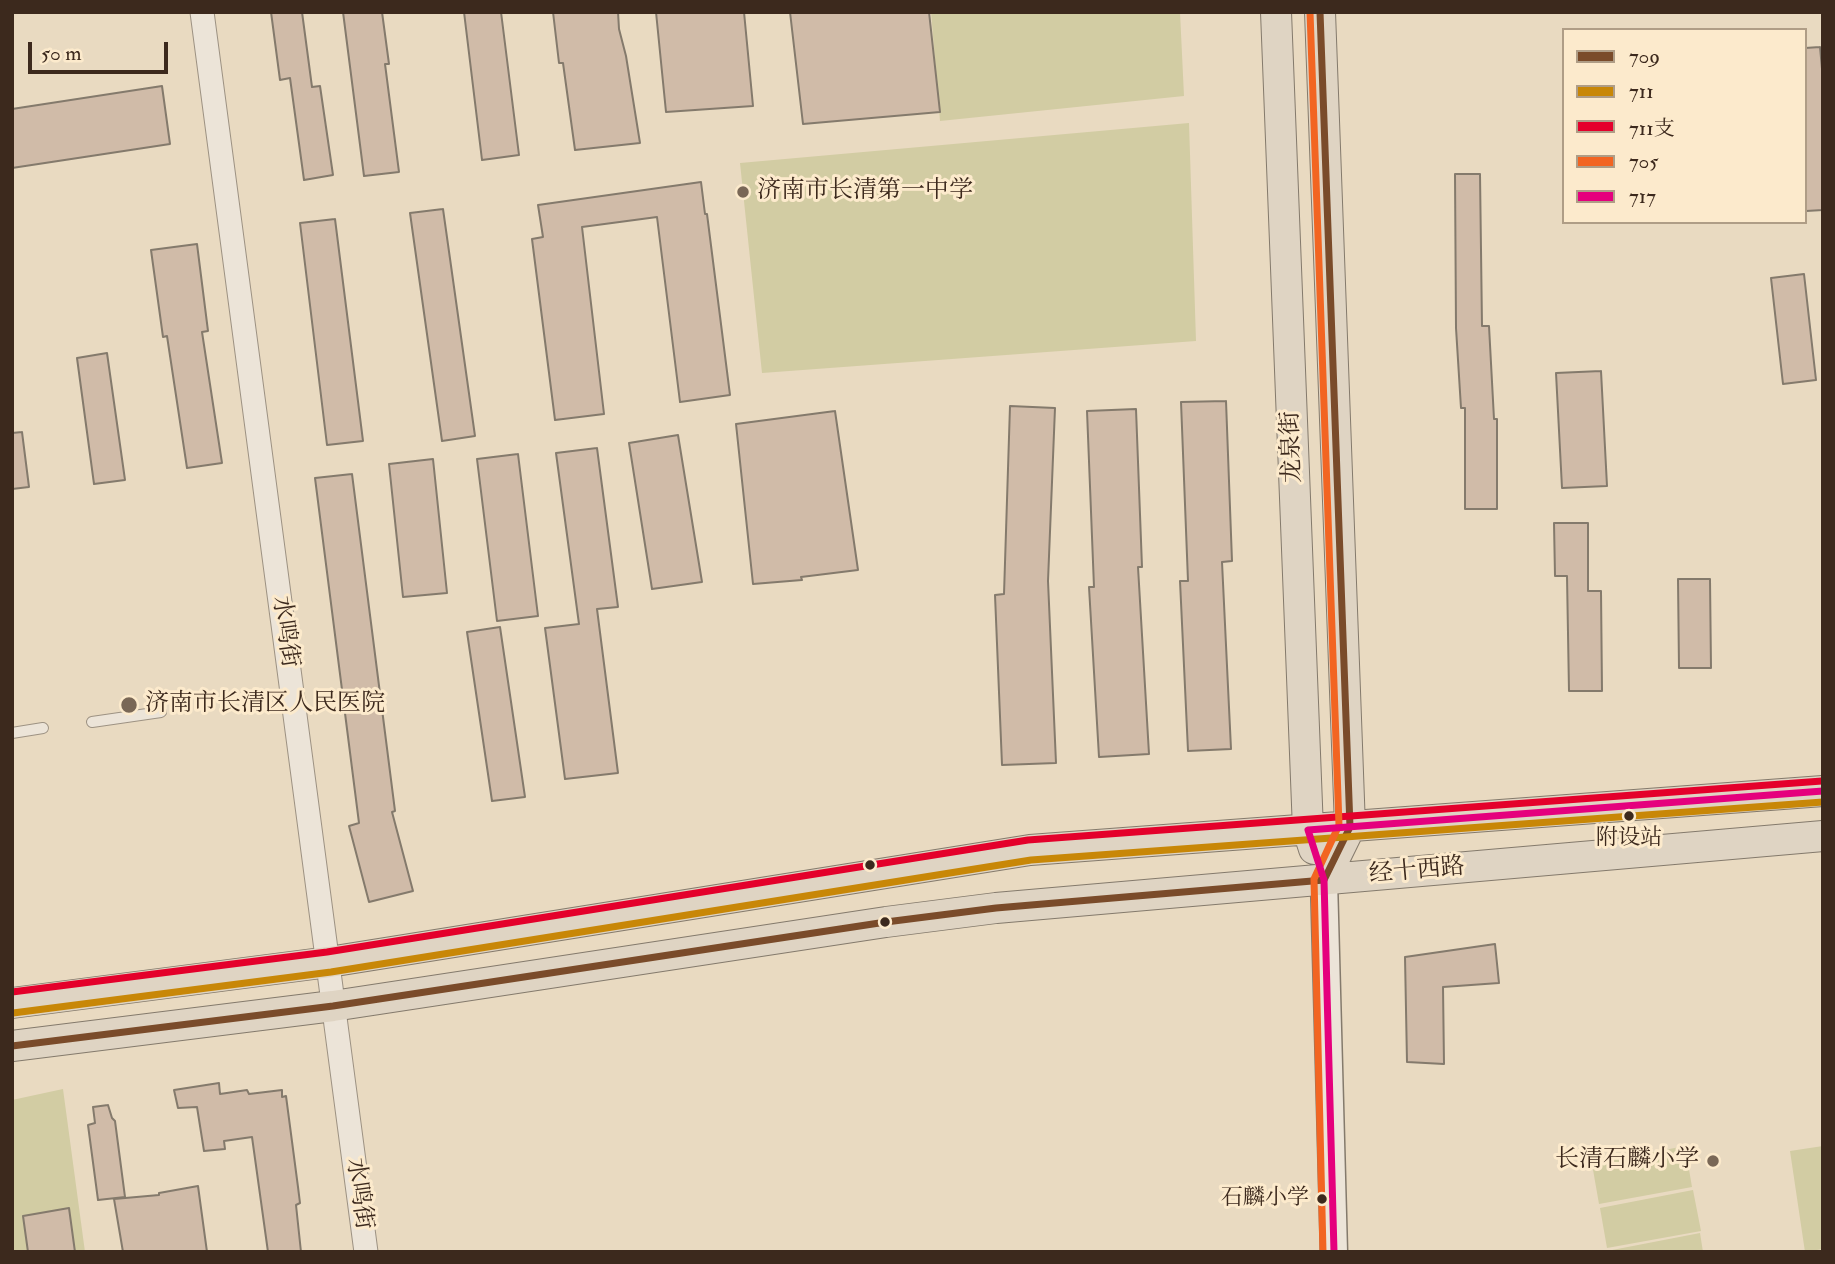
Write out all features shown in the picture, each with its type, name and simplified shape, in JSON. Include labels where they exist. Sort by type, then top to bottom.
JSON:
[{"type":"main road","name":"龙泉街","points":[[1276,12],[1308,830],[1324,880],[1334,1252]]},
{"type":"main road","name":"龙泉街","points":[[1320,12],[1350,827],[1324,880]]},
{"type":"main road","name":"经十西路","points":[[12,1003],[329,962],[1030,850],[1823,791]]},
{"type":"main road","name":"经十西路","points":[[12,1046],[333,1006],[982,909],[1823,836]]},
{"type":"street","name":"水鸣街","points":[[202,12],[366,1252]]},
{"type":"lane","points":[[92,722],[161,712]]},
{"type":"lane","points":[[12,733],[43,728]]},
{"type":"shaded area","points":[[931,12],[1180,12],[1184,96],[940,121]]},
{"type":"shaded area","points":[[1189,123],[1196,341],[762,373],[740,163]]},
{"type":"shaded area","points":[[63,1089],[85,1252],[12,1252],[12,1100]]},
{"type":"shaded area","points":[[1685,1146],[1692,1187],[1599,1204],[1592,1164]]},
{"type":"shaded area","points":[[1823,1146],[1823,1249],[1805,1252],[1790,1151]]},
{"type":"shaded area","points":[[1693,1190],[1701,1231],[1607,1248],[1600,1208]]},
{"type":"shaded area","points":[[1700,1233],[1703,1252],[1607,1252],[1607,1251]]},
{"type":"building","points":[[271,12],[302,12],[312,87],[320,86],[333,175],[304,180],[290,78],[280,80]]},
{"type":"building","points":[[343,12],[382,12],[389,64],[385,64],[399,172],[364,176]]},
{"type":"building","points":[[464,12],[501,12],[519,155],[482,160]]},
{"type":"building","points":[[553,12],[618,12],[640,143],[575,150],[563,63],[559,63]]},
{"type":"building","points":[[656,12],[744,12],[753,106],[666,112]]},
{"type":"building","points":[[790,12],[929,12],[940,112],[803,124]]},
{"type":"building","points":[[1820,47],[1823,80],[1823,210],[1807,211],[1807,48]]},
{"type":"building","points":[[162,86],[170,144],[12,168],[12,109]]},
{"type":"building","points":[[1455,174],[1480,174],[1482,326],[1489,326],[1494,419],[1497,419],[1497,509],[1465,509],[1465,408],[1461,408],[1456,328]]},
{"type":"building","points":[[701,182],[730,395],[680,402],[657,217],[582,227],[604,414],[555,420],[532,239],[543,237],[538,205]]},
{"type":"building","points":[[443,209],[475,436],[442,441],[410,213]]},
{"type":"building","points":[[335,219],[363,441],[327,445],[300,223]]},
{"type":"building","points":[[197,244],[208,331],[202,332],[222,463],[187,468],[167,336],[163,337],[151,250]]},
{"type":"building","points":[[1804,274],[1816,380],[1783,384],[1771,278]]},
{"type":"building","points":[[107,353],[125,480],[94,484],[77,358]]},
{"type":"building","points":[[1601,371],[1607,486],[1562,488],[1556,373]]},
{"type":"building","points":[[1226,401],[1232,561],[1222,562],[1231,749],[1188,751],[1180,581],[1188,581],[1181,402]]},
{"type":"building","points":[[1010,406],[1055,408],[1048,581],[1056,763],[1002,765],[995,595],[1004,594]]},
{"type":"building","points":[[1136,409],[1142,567],[1138,567],[1149,754],[1099,757],[1089,587],[1094,587],[1087,411]]},
{"type":"building","points":[[835,411],[858,570],[801,577],[802,580],[753,584],[736,424]]},
{"type":"building","points":[[22,432],[29,487],[12,489],[12,433]]},
{"type":"building","points":[[678,435],[702,582],[652,589],[629,443]]},
{"type":"building","points":[[597,448],[618,607],[597,609],[618,773],[565,779],[545,628],[579,624],[556,453]]},
{"type":"building","points":[[518,454],[538,616],[497,621],[477,459]]},
{"type":"building","points":[[433,459],[447,593],[403,597],[389,464]]},
{"type":"building","points":[[352,474],[395,811],[392,812],[413,891],[369,902],[349,826],[359,823],[315,478]]},
{"type":"building","points":[[1554,523],[1588,523],[1588,591],[1601,591],[1602,691],[1569,691],[1567,576],[1555,576]]},
{"type":"building","points":[[1678,579],[1710,579],[1711,668],[1679,668]]},
{"type":"building","points":[[500,627],[525,797],[492,801],[467,632]]},
{"type":"building","points":[[1495,944],[1499,983],[1443,987],[1444,1064],[1407,1062],[1405,957]]},
{"type":"building","points":[[219,1083],[220,1094],[247,1090],[249,1094],[282,1090],[282,1097],[286,1096],[300,1203],[296,1205],[301,1252],[268,1252],[252,1137],[224,1141],[225,1149],[204,1151],[197,1107],[178,1108],[174,1090]]},
{"type":"building","points":[[108,1105],[115,1121],[125,1197],[98,1200],[88,1125],[95,1123],[93,1107]]},
{"type":"building","points":[[198,1186],[207,1252],[123,1252],[114,1199],[159,1195]]},
{"type":"building","points":[[69,1208],[75,1252],[28,1252],[23,1216]]},
{"type":"transit line","name":"705","points":[[1310,12],[1339,825],[1314,879],[1323,1252]]},
{"type":"transit line","name":"709","points":[[12,1046],[333,1006],[886,922],[996,908],[1324,880],[1350,827],[1320,12]]},
{"type":"transit line","name":"711支","points":[[12,992],[327,952],[1028,840],[1822,781]]},
{"type":"transit line","name":"717","points":[[1334,1252],[1324,880],[1308,830],[1823,791]]},
{"type":"transit line","name":"711","points":[[13,1013],[331,972],[1031,860],[1823,802]]},
{"type":"place","name":"济南市长清第一中学","points":[[743,192]]},
{"type":"place","name":"济南市长清区人民医院","points":[[129,705]]},
{"type":"place","name":"附设站","points":[[1629,816]]},
{"type":"place","name":"长清石麟小学","points":[[1713,1161]]},
{"type":"place","name":"石麟小学","points":[[1322,1199]]}]
